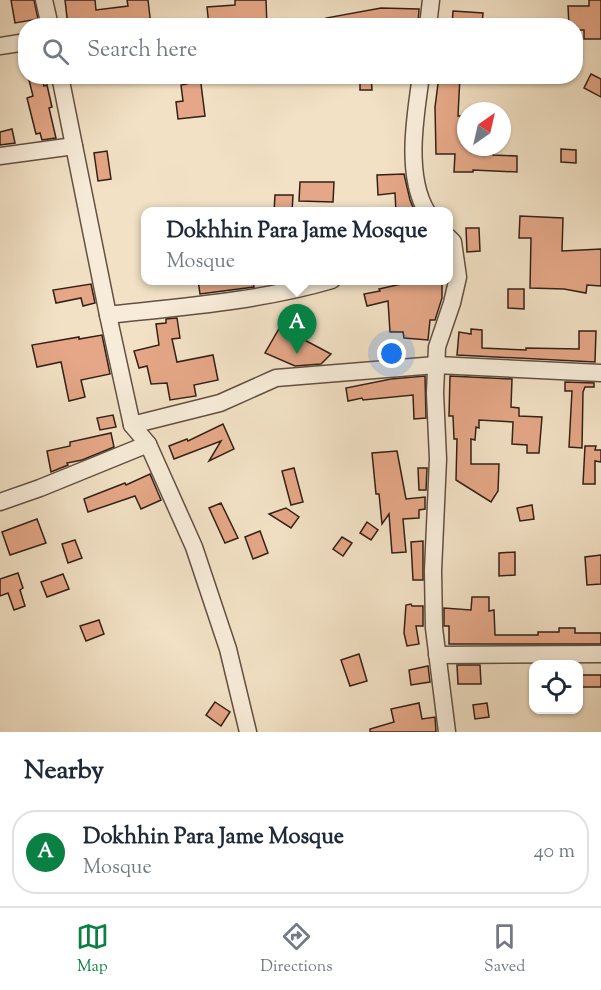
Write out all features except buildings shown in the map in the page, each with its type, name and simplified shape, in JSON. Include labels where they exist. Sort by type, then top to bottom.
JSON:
[{"type":"street","points":[[44,0],[48,18]]},
{"type":"street","points":[[429,18],[431,0]]},
{"type":"street","points":[[0,46],[18,43]]},
{"type":"street","points":[[62,84],[132,425],[148,444],[194,547],[228,649],[248,732]]},
{"type":"street","points":[[420,84],[414,155],[420,199],[424,207]]},
{"type":"street","points":[[0,156],[74,146]]},
{"type":"street","points":[[447,732],[434,628],[433,571],[438,459],[436,347],[452,303],[458,277],[453,256]]},
{"type":"street","points":[[108,315],[218,302],[316,285]]},
{"type":"street","points":[[132,425],[220,403],[276,378],[436,365],[601,373]]},
{"type":"street","points":[[0,502],[148,444]]},
{"type":"street","points":[[437,655],[601,654]]},
{"type":"place","name":"Dokhhin Para Jame Mosque","points":[[297,354]]}]
